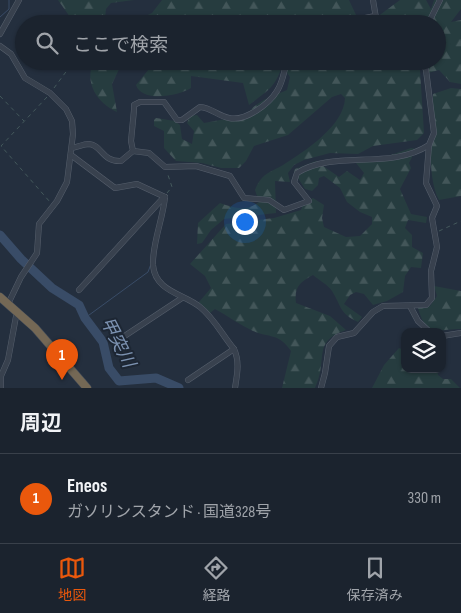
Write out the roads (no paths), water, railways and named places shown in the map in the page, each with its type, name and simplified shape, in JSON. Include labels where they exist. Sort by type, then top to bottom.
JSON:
[{"type":"highway","points":[[0,297],[18,310],[86,388]]},
{"type":"street","points":[[0,34],[19,0]]},
{"type":"street","points":[[373,0],[375,15]]},
{"type":"street","points":[[432,15],[440,0]]},
{"type":"street","points":[[0,46],[11,54],[15,61]]},
{"type":"street","points":[[9,302],[37,253],[39,224],[53,206],[67,182],[72,148],[72,121],[66,109],[50,93],[25,78],[20,70]]},
{"type":"street","points":[[133,151],[130,141],[134,105],[140,102],[164,102],[176,120],[182,120],[200,107],[210,108],[221,115],[235,119],[252,112],[271,99],[281,84],[285,70]]},
{"type":"street","points":[[321,388],[328,346],[337,337],[354,333],[373,312],[383,306],[426,305],[432,298],[432,271],[437,247],[432,218],[437,206],[426,183],[429,145],[434,133],[426,70]]},
{"type":"street","points":[[72,148],[89,144],[97,148],[109,160],[115,161],[121,161],[133,151],[149,153],[165,167],[196,166],[230,176],[244,198],[269,200],[284,210],[309,201],[294,182],[297,173],[303,169],[321,164],[392,158],[419,152],[429,145]]},
{"type":"street","points":[[71,155],[115,188],[137,184],[165,197]]},
{"type":"street","points":[[79,290],[165,197]]},
{"type":"street","points":[[165,197],[153,267],[161,283],[182,298],[198,305],[206,312],[234,350],[237,356],[238,371],[234,388]]},
{"type":"street","points":[[117,341],[182,298]]},
{"type":"street","points":[[410,306],[418,321],[426,328]]},
{"type":"street","points":[[1,388],[1,376],[8,360],[18,310]]},
{"type":"street","points":[[446,335],[461,333]]},
{"type":"street","points":[[188,380],[234,350]]},
{"type":"waterway","points":[[0,17],[9,9],[9,0]]},
{"type":"waterway","name":"甲突川","points":[[0,235],[21,259],[52,288],[79,305],[85,318],[103,342],[109,368],[119,381],[156,378],[179,388]]},
{"type":"waterway","points":[[85,318],[148,272],[151,264]]},
{"type":"place","name":"Eneos","points":[[62,380]]}]
